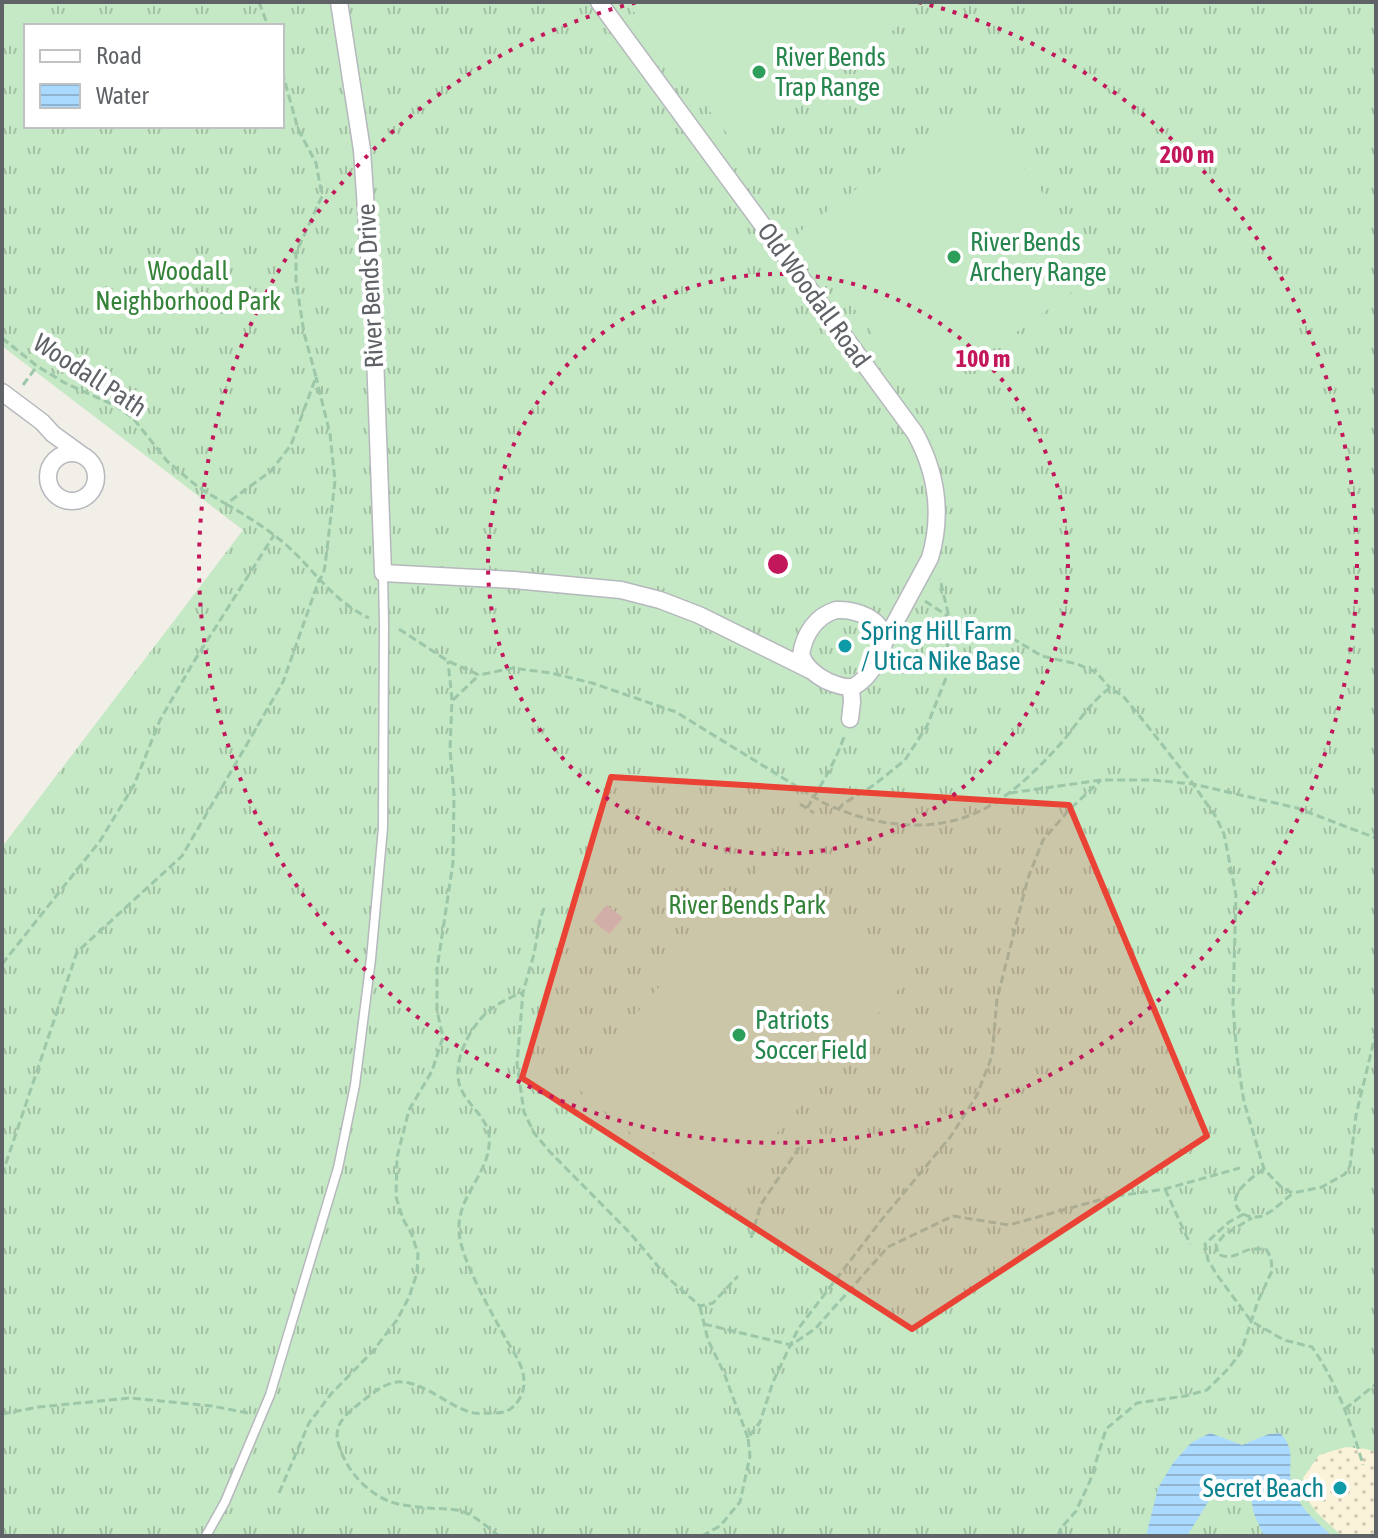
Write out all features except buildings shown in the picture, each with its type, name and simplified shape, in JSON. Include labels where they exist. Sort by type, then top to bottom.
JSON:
[{"type":"street","name":"River Bends Drive","points":[[339,2],[362,150],[374,328],[383,573]]},
{"type":"street","name":"Old Woodall Road","points":[[599,2],[915,433],[925,451],[936,486],[937,527],[930,558],[870,673],[851,687]]},
{"type":"street","points":[[10,392],[96,470],[95,486],[85,499],[61,499],[50,487],[53,434]]},
{"type":"street","points":[[49,472],[56,459],[63,455],[71,453],[85,457]]},
{"type":"street","points":[[383,573],[621,590],[660,600],[699,615],[829,682],[851,687],[850,719]]},
{"type":"street","points":[[810,670],[801,655],[804,643],[811,628],[826,613],[859,612],[878,626],[884,643]]},
{"type":"street","points":[[869,618],[884,620],[899,614]]},
{"type":"street","points":[[783,657],[804,643]]},
{"type":"lane","points":[[206,1536],[225,1502],[270,1395],[338,1168],[355,1085],[383,828],[383,573]]},
{"type":"path","points":[[259,2],[267,24]]},
{"type":"path","points":[[2,1175],[77,952],[182,856],[283,682],[323,575],[335,481],[330,434],[304,333],[296,281],[296,253],[322,196],[316,163],[298,129],[284,78]]},
{"type":"path","name":"Woodall Path","points":[[2,338],[37,366],[65,383],[116,406],[133,418],[167,461],[198,487],[260,524],[286,544],[340,601],[369,618]]},
{"type":"path","points":[[10,392],[37,366]]},
{"type":"path","points":[[226,504],[271,471],[291,445],[316,377]]},
{"type":"path","points":[[2,964],[100,841],[134,785],[166,709],[274,535]]},
{"type":"path","points":[[838,810],[905,760],[927,726],[946,678],[949,617],[938,568],[930,558]]},
{"type":"path","points":[[911,593],[955,621],[1000,631],[1042,656],[1096,672],[1110,688],[1123,696],[1216,817],[1224,834],[1236,895],[1233,1005],[1244,1102],[1264,1169],[1282,1188],[1293,1193]]},
{"type":"path","points":[[402,630],[448,661],[479,675]]},
{"type":"path","points":[[279,1493],[309,1423],[397,1320],[417,1273],[418,1254],[396,1197],[397,1157],[409,1110],[432,1071],[443,1037],[437,1011],[437,969],[453,863],[454,795],[448,661]]},
{"type":"path","points":[[452,700],[479,675],[513,668],[592,683],[676,712],[838,810],[871,821],[927,824],[972,815],[1010,793],[1056,749],[1100,695],[1110,688]]},
{"type":"path","points":[[807,808],[839,753],[850,719]]},
{"type":"path","points":[[1010,793],[1101,780],[1193,784],[1297,808],[1376,838]]},
{"type":"path","points":[[748,1438],[760,1422],[773,1382],[798,1329],[951,1136],[977,1095],[992,1056],[997,999],[1028,878],[1043,840],[1101,780]]},
{"type":"path","points":[[800,804],[814,813]]},
{"type":"path","points":[[544,908],[523,992],[517,1064],[524,1112],[534,1133],[550,1152],[630,1233],[667,1277],[700,1306],[708,1340],[748,1438],[750,1456],[740,1502],[720,1526],[702,1536]]},
{"type":"path","points":[[499,1536],[465,1513],[396,1503],[382,1498],[350,1471],[337,1440],[338,1426],[344,1416],[390,1383],[403,1382],[419,1387],[474,1413],[504,1413],[513,1408],[524,1394],[524,1375],[520,1363],[489,1308],[460,1245],[460,1214],[487,1160],[490,1146],[489,1131],[461,1089],[457,1071],[467,1039],[480,1021],[491,1009],[523,992]]},
{"type":"path","points":[[1058,1536],[1076,1511],[1090,1481],[1106,1429],[1137,1403],[1207,1390],[1241,1352],[1272,1271],[1271,1258],[1266,1249],[1253,1249],[1224,1258],[1218,1254],[1216,1245],[1224,1235],[1252,1218],[1262,1216],[1293,1193],[1322,1187],[1345,1174],[1350,1166],[1356,1115],[1376,1032]]},
{"type":"path","points":[[751,1238],[761,1204],[801,1145]]},
{"type":"path","points":[[704,1324],[791,1345],[815,1329],[888,1247],[953,1216],[1009,1225],[1110,1197],[1165,1189],[1240,1168]]},
{"type":"path","points":[[1252,1218],[1244,1214],[1236,1202],[1236,1194],[1264,1169]]},
{"type":"path","points":[[1165,1189],[1190,1244]]},
{"type":"path","points":[[1244,1214],[1217,1231],[1205,1244],[1208,1260],[1251,1321],[1284,1340],[1312,1347],[1345,1409],[1363,1465]]},
{"type":"path","points":[[700,1306],[713,1303],[738,1276]]},
{"type":"path","points":[[1345,1409],[1376,1384]]},
{"type":"path","points":[[2,1414],[130,1398],[212,1406],[261,1415]]},
{"type":"highlighted area","points":[[611,777],[1069,805],[1207,1136],[912,1329],[522,1078]]},
{"type":"green space","name":"River Bends Park","points":[[2,2],[1376,2],[1376,1536],[2,1536],[2,847],[243,530],[2,346]]},
{"type":"green space","points":[[2,2],[38,2],[45,24],[24,24],[24,31],[2,37]]},
{"type":"green space","name":"River Bends Trap Range","points":[[626,2],[901,2],[912,16],[738,148]]},
{"type":"green space","name":"River Bends Archery Range","points":[[974,101],[1101,271],[921,401],[799,232]]},
{"type":"green space","name":"Patriots Soccer Field","points":[[763,864],[904,983],[716,1205],[575,1086]]},
{"type":"sand","name":"Secret Beach","points":[[1346,1447],[1376,1452],[1376,1534],[1341,1535],[1307,1499],[1303,1478],[1319,1455]]},
{"type":"water","points":[[1210,1433],[1242,1445],[1280,1433],[1289,1446],[1290,1479],[1295,1495],[1332,1536],[1264,1536],[1254,1514],[1250,1493],[1243,1489],[1233,1497],[1211,1497],[1187,1536],[1146,1536],[1158,1488],[1173,1463],[1191,1443]]},
{"type":"place","name":"River Bends Trap Range","points":[[759,72]]},
{"type":"place","name":"River Bends Archery Range","points":[[954,257]]},
{"type":"place","name":"Spring Hill Farm / Utica Nike Base","points":[[845,646]]},
{"type":"place","name":"Patriots Soccer Field","points":[[739,1035]]},
{"type":"place","name":"Secret Beach","points":[[1340,1488]]},
{"type":"park label","name":"Woodall Neighborhood Park","points":[[188,286]]}]
